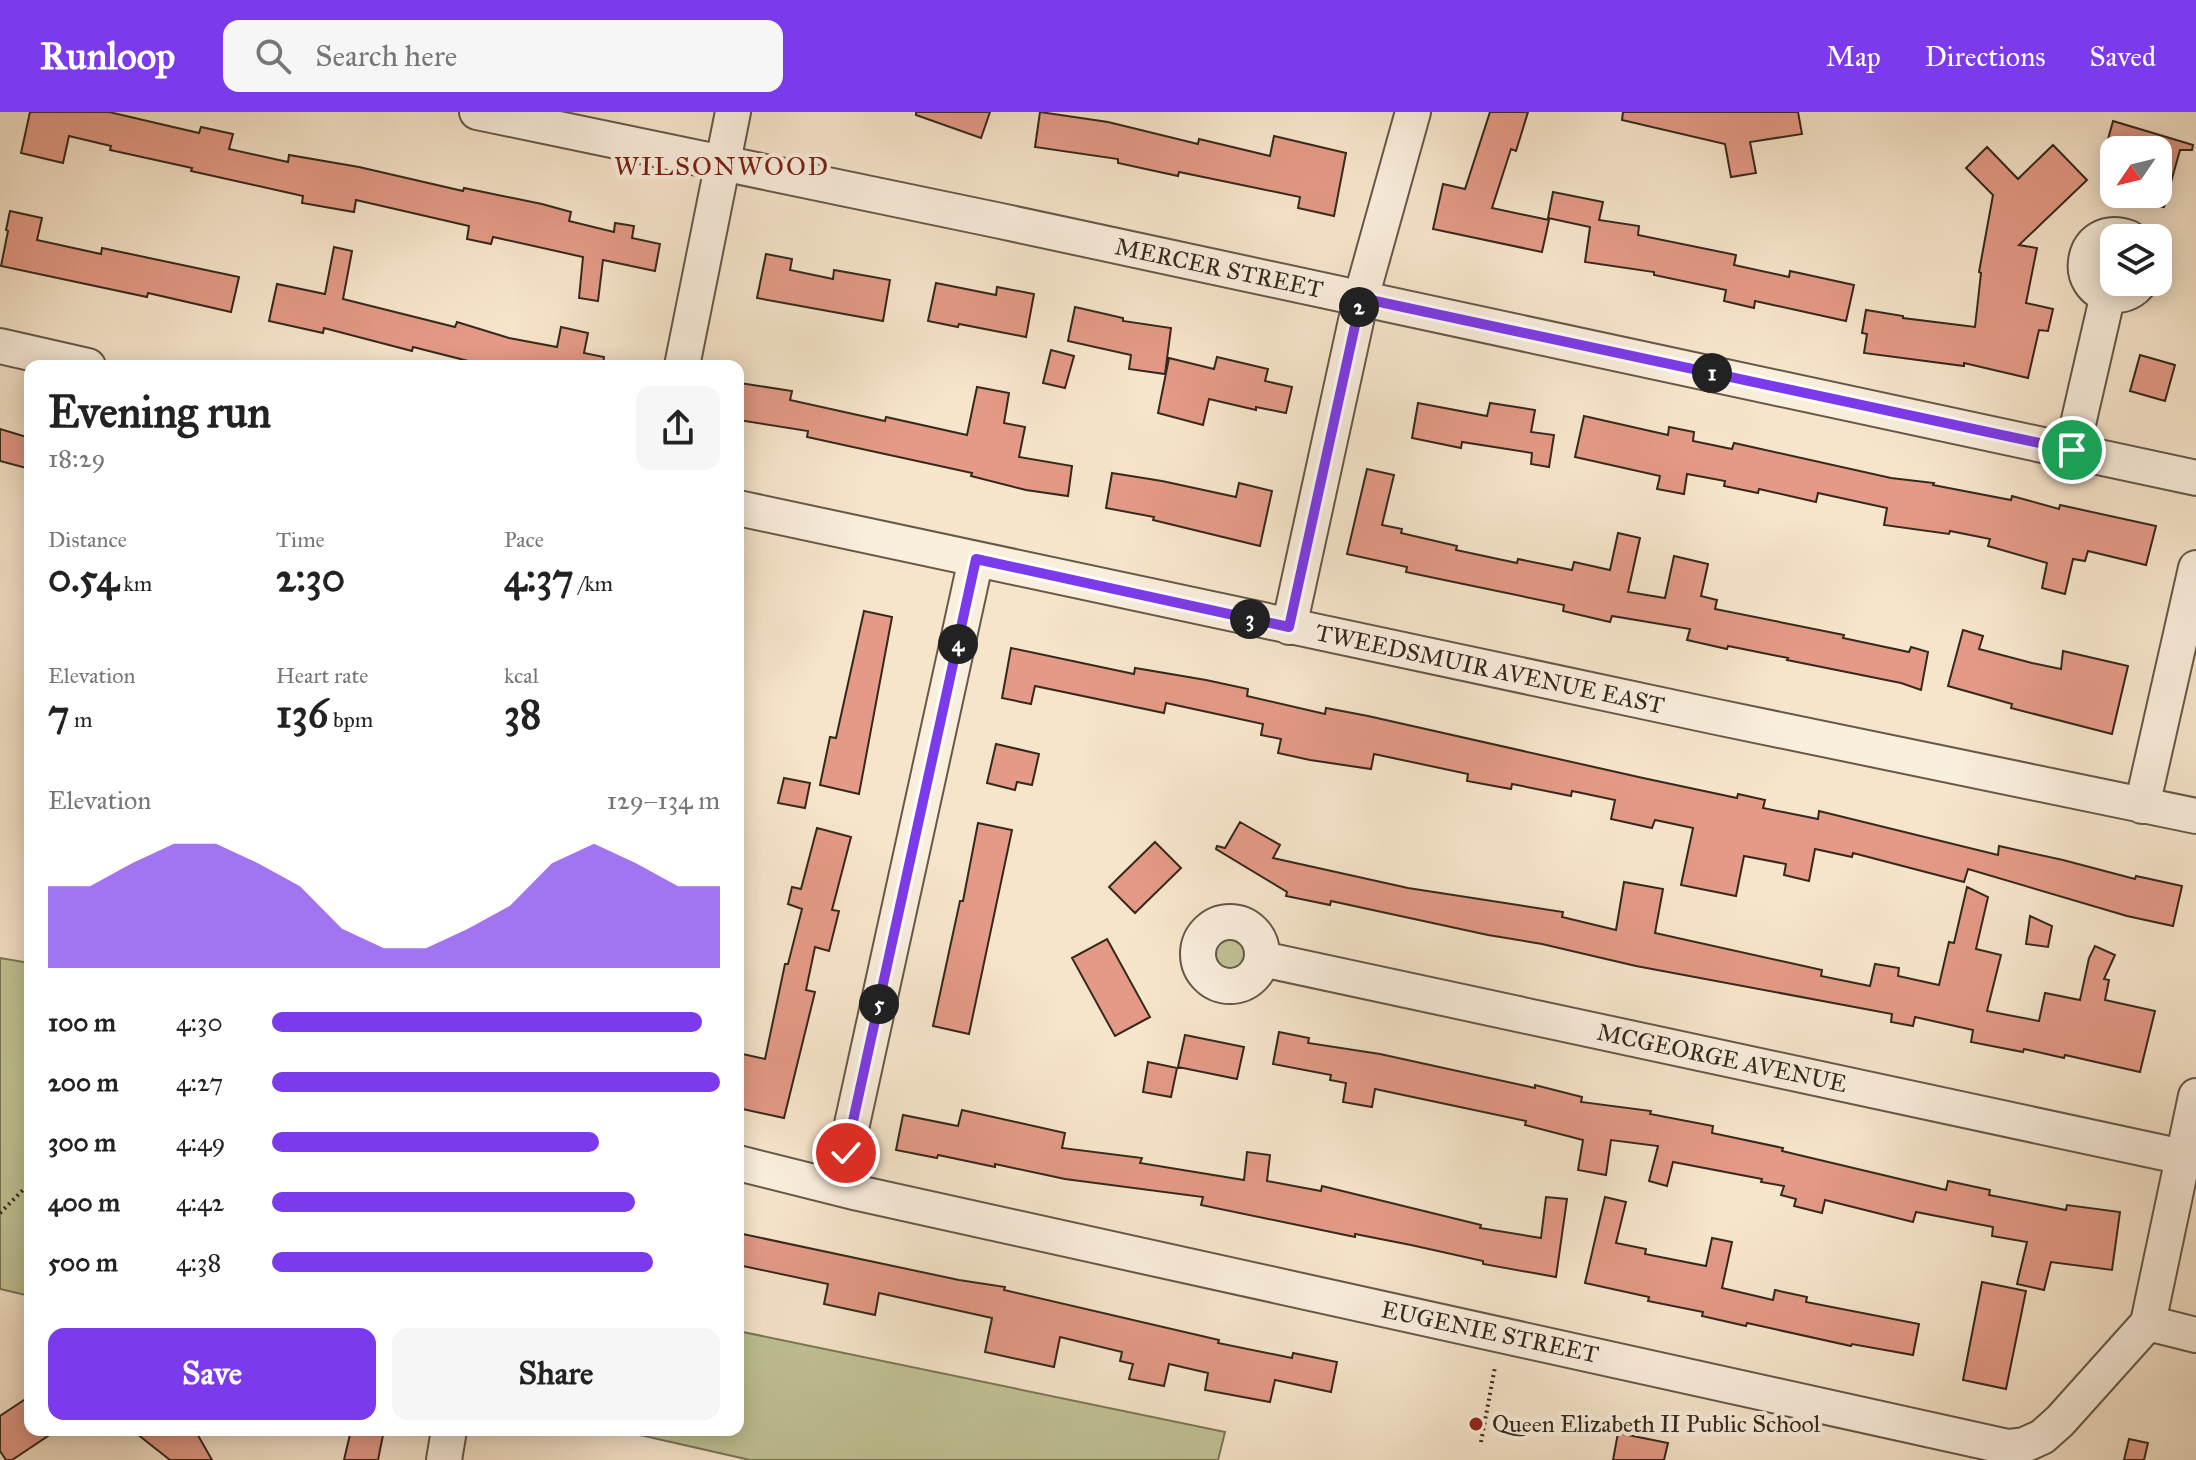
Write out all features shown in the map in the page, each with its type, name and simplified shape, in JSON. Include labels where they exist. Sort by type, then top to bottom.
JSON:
[{"type":"street","name":"MERCER STREET","points":[[477,112],[2196,478]]},
{"type":"street","points":[[683,360],[733,112]]},
{"type":"street","points":[[1289,627],[1361,298],[1413,112]]},
{"type":"street","points":[[2100,238],[2087,255],[2085,265],[2092,284],[2100,289]]},
{"type":"street","points":[[2072,450],[2108,296]]},
{"type":"street","points":[[0,346],[62,360]]},
{"type":"street","name":"TWEEDSMUIR AVENUE EAST","points":[[744,509],[1289,627],[2196,816]]},
{"type":"street","points":[[838,1188],[976,559]]},
{"type":"street","points":[[2142,806],[2196,568]]},
{"type":"street","name":"MCGEORGE AVENUE","points":[[1262,959],[2183,1157]]},
{"type":"street","points":[[2196,1096],[2148,1323],[2196,1335]]},
{"type":"street","name":"EUGENIE STREET","points":[[744,1164],[838,1188],[2008,1447],[2024,1445],[2051,1429],[2148,1323]]},
{"type":"street","points":[[444,1460],[448,1436]]},
{"type":"path","points":[[0,1213],[24,1189]]},
{"type":"path","points":[[1481,1442],[1495,1367]]},
{"type":"green space","points":[[1230,936],[1242,941],[1247,953],[1242,965],[1230,970],[1218,965],[1213,953],[1218,941]]},
{"type":"green space","points":[[0,958],[24,962],[24,1295],[0,1289]]},
{"type":"green space","points":[[744,1332],[1225,1432],[1218,1460],[750,1460],[644,1436],[744,1436]]},
{"type":"building","points":[[30,112],[109,112],[199,133],[201,127],[233,134],[229,149],[288,162],[289,155],[359,167],[463,191],[464,188],[542,204],[571,212],[569,221],[614,232],[615,223],[634,226],[632,238],[660,244],[655,271],[603,260],[598,301],[579,298],[583,257],[493,237],[491,244],[467,239],[469,226],[356,200],[354,212],[302,203],[303,196],[191,171],[192,168],[110,150],[111,146],[69,136],[63,163],[21,153]]},
{"type":"building","points":[[916,112],[990,112],[981,138],[916,115]]},
{"type":"building","points":[[1040,112],[1108,122],[1198,144],[1199,139],[1270,156],[1274,136],[1346,153],[1334,216],[1298,208],[1300,197],[1179,172],[1178,176],[1118,163],[1118,159],[1035,147]]},
{"type":"building","points":[[1490,112],[1528,112],[1516,151],[1511,149],[1492,208],[1549,220],[1542,252],[1433,229],[1443,184],[1465,189]]},
{"type":"building","points":[[1623,112],[1798,112],[1802,134],[1750,142],[1756,173],[1731,177],[1725,144],[1622,120]]},
{"type":"building","points":[[2113,121],[2163,136],[2109,136]]},
{"type":"building","points":[[2172,139],[2193,145],[2192,150],[2180,150],[2172,178]]},
{"type":"building","points":[[2053,145],[2087,180],[2019,245],[2037,248],[2026,303],[2053,309],[2048,331],[2039,330],[2028,378],[1964,363],[1964,366],[1864,353],[1867,334],[1862,333],[1866,310],[1975,327],[1979,272],[1993,195],[1966,168],[1987,147],[2018,179]]},
{"type":"building","points":[[1553,192],[1603,202],[1599,220],[1639,226],[1638,235],[1736,255],[1734,265],[1789,277],[1790,271],[1854,285],[1846,321],[1755,301],[1754,308],[1724,301],[1726,290],[1654,275],[1654,272],[1585,262],[1590,227],[1548,218]]},
{"type":"building","points":[[10,211],[42,218],[37,240],[101,254],[102,248],[239,277],[231,312],[1,266]]},
{"type":"building","points":[[334,247],[352,251],[343,299],[455,327],[457,322],[509,338],[557,347],[561,327],[588,333],[584,353],[604,357],[604,360],[464,360],[413,347],[412,351],[324,328],[323,333],[269,321],[277,284],[325,294]]},
{"type":"building","points":[[766,254],[792,259],[790,270],[833,279],[834,270],[890,280],[883,321],[757,298]]},
{"type":"building","points":[[936,283],[996,295],[997,287],[1034,294],[1026,337],[928,321]]},
{"type":"building","points":[[1075,307],[1123,318],[1123,321],[1171,328],[1165,374],[1129,369],[1131,355],[1068,341]]},
{"type":"building","points":[[1051,350],[1074,356],[1065,388],[1043,383]]},
{"type":"building","points":[[2140,355],[2175,365],[2165,401],[2130,391]]},
{"type":"building","points":[[1217,357],[1268,369],[1265,381],[1292,387],[1286,413],[1256,407],[1256,410],[1209,399],[1203,425],[1158,413],[1169,358],[1214,369]]},
{"type":"building","points":[[744,384],[792,391],[790,400],[967,435],[977,387],[1009,393],[1004,423],[1025,427],[1019,457],[1072,466],[1068,496],[1026,490],[971,476],[972,473],[807,437],[808,431],[744,421]]},
{"type":"building","points":[[1418,403],[1487,416],[1490,403],[1535,410],[1531,432],[1554,435],[1549,467],[1531,464],[1532,453],[1462,442],[1461,448],[1412,438]]},
{"type":"building","points":[[1584,416],[1668,435],[1669,427],[1694,432],[1693,441],[1732,449],[1734,443],[1891,478],[1934,483],[2011,500],[2012,496],[2059,509],[2060,505],[2156,526],[2146,565],[2088,551],[2085,561],[2073,559],[2065,594],[2042,588],[2047,563],[1988,546],[1990,539],[1950,531],[1949,534],[1884,525],[1887,508],[1818,493],[1816,502],[1759,489],[1758,493],[1724,486],[1725,481],[1687,474],[1684,494],[1657,489],[1660,476],[1575,457]]},
{"type":"building","points":[[0,429],[24,436],[24,467],[0,461]]},
{"type":"building","points":[[1367,469],[1394,475],[1382,525],[1402,529],[1401,533],[1457,546],[1456,550],[1517,563],[1518,559],[1572,570],[1574,562],[1610,570],[1618,533],[1640,538],[1628,592],[1665,598],[1674,556],[1708,564],[1701,596],[1717,600],[1715,609],[1844,635],[1843,638],[1909,652],[1911,647],[1928,652],[1921,690],[1788,658],[1687,640],[1690,629],[1612,616],[1610,622],[1563,611],[1564,605],[1406,572],[1407,567],[1347,554]]},
{"type":"building","points":[[1112,473],[1236,497],[1239,483],[1272,491],[1260,546],[1153,520],[1154,517],[1106,508]]},
{"type":"building","points":[[864,611],[892,617],[859,794],[820,785],[830,737],[836,738]]},
{"type":"building","points":[[1963,630],[1983,636],[1979,649],[2032,663],[2061,669],[2063,651],[2128,666],[2112,734],[2011,708],[2012,704],[1948,686]]},
{"type":"building","points":[[1011,648],[1134,674],[1135,668],[1206,680],[1248,689],[1247,696],[1325,714],[1326,708],[1368,716],[1737,798],[1738,794],[1765,800],[1763,808],[1818,819],[1819,811],[1998,855],[1999,846],[2135,879],[2136,876],[2182,886],[2173,926],[2127,916],[1968,869],[1964,882],[1853,853],[1852,857],[1815,849],[1809,881],[1784,875],[1786,864],[1744,856],[1736,896],[1681,885],[1693,828],[1655,820],[1652,828],[1611,819],[1615,800],[1572,791],[1571,796],[1512,784],[1511,789],[1467,781],[1468,774],[1374,754],[1371,769],[1310,760],[1278,753],[1281,739],[1261,735],[1263,724],[1166,703],[1164,713],[1035,686],[1031,704],[1002,698]]},
{"type":"building","points":[[996,744],[1039,754],[1032,785],[1017,782],[1015,790],[987,783]]},
{"type":"building","points":[[784,778],[810,783],[805,808],[778,803]]},
{"type":"building","points":[[1240,822],[1280,845],[1273,858],[1408,888],[1563,912],[1562,917],[1616,930],[1624,882],[1663,889],[1655,933],[1822,970],[1821,976],[1870,986],[1875,964],[1899,968],[1898,976],[1939,985],[1949,942],[1954,943],[1967,887],[1988,897],[1976,949],[2001,955],[1987,1011],[2039,1021],[2045,993],[2080,1000],[2089,958],[2095,946],[2115,955],[2104,979],[2109,980],[2105,1000],[2155,1011],[2140,1072],[2065,1055],[2064,1058],[1971,1042],[1973,1030],[1915,1017],[1913,1026],[1891,1022],[1892,1014],[1636,966],[1331,901],[1330,905],[1286,896],[1287,892],[1216,849],[1217,846],[1225,848]]},
{"type":"building","points":[[978,823],[1012,830],[969,1034],[933,1026]]},
{"type":"building","points":[[817,828],[851,837],[832,910],[839,911],[829,951],[815,947],[806,990],[815,992],[784,1118],[744,1109],[744,1054],[765,1059],[785,964],[788,964],[802,909],[788,904],[792,887],[801,889]]},
{"type":"building","points":[[1155,842],[1181,868],[1135,913],[1109,887]]},
{"type":"building","points":[[2030,916],[2052,926],[2048,947],[2026,944]]},
{"type":"building","points":[[1107,939],[1150,1017],[1115,1036],[1072,958]]},
{"type":"building","points":[[1279,1032],[1309,1038],[1308,1043],[1380,1054],[1535,1088],[1535,1085],[1582,1097],[1581,1102],[1651,1111],[1650,1114],[1713,1126],[1712,1133],[1946,1190],[1948,1181],[1990,1190],[1989,1195],[2066,1210],[2067,1205],[2120,1212],[2112,1270],[2051,1262],[2044,1290],[2017,1284],[2027,1242],[1992,1236],[1993,1227],[1916,1212],[1913,1222],[1825,1200],[1822,1213],[1794,1206],[1796,1199],[1781,1195],[1784,1186],[1673,1162],[1667,1186],[1649,1181],[1658,1146],[1611,1140],[1606,1175],[1578,1170],[1583,1140],[1525,1125],[1526,1121],[1375,1089],[1372,1107],[1343,1102],[1346,1083],[1330,1080],[1331,1075],[1273,1064]]},
{"type":"building","points":[[1185,1035],[1244,1047],[1237,1079],[1178,1067]]},
{"type":"building","points":[[1148,1062],[1177,1068],[1171,1097],[1143,1092]]},
{"type":"building","points":[[962,1110],[1065,1133],[1062,1148],[1142,1158],[1140,1163],[1244,1180],[1247,1152],[1270,1155],[1267,1181],[1321,1191],[1322,1186],[1481,1225],[1480,1228],[1541,1238],[1546,1197],[1567,1199],[1556,1277],[1483,1264],[1483,1261],[1411,1245],[1355,1234],[1355,1237],[1201,1205],[1203,1197],[1065,1179],[995,1164],[995,1167],[896,1150],[903,1115],[958,1126]]},
{"type":"building","points":[[1605,1197],[1626,1202],[1616,1243],[1646,1249],[1645,1254],[1706,1266],[1712,1238],[1732,1242],[1722,1288],[1773,1300],[1775,1290],[1807,1297],[1806,1302],[1919,1324],[1913,1355],[1851,1346],[1747,1323],[1746,1326],[1702,1316],[1703,1312],[1648,1301],[1649,1297],[1585,1283]]},
{"type":"building","points":[[744,1234],[1005,1287],[1004,1290],[1219,1340],[1218,1343],[1292,1358],[1293,1353],[1337,1362],[1331,1392],[1275,1380],[1270,1402],[1205,1390],[1208,1373],[1169,1364],[1164,1386],[1129,1379],[1133,1364],[1120,1361],[1122,1352],[1060,1337],[1054,1367],[985,1352],[992,1318],[879,1293],[875,1315],[824,1304],[828,1284],[744,1266]]},
{"type":"building","points":[[1982,1282],[2026,1291],[2006,1389],[1963,1380]]},
{"type":"building","points":[[24,1400],[24,1436],[48,1436],[12,1460],[6,1460],[0,1451],[0,1416]]},
{"type":"building","points":[[1618,1433],[1668,1443],[1664,1460],[1613,1460]]},
{"type":"building","points":[[140,1436],[198,1436],[212,1460],[170,1460]]},
{"type":"building","points":[[350,1436],[383,1436],[378,1460],[344,1460]]},
{"type":"building","points":[[2129,1439],[2148,1443],[2144,1460],[2124,1460]]},
{"type":"place","name":"Queen Elizabeth II Public School","points":[[1476,1424]]},
{"type":"district","name":"WILSONWOOD","points":[[722,166]]},
{"type":"route","points":[[846,1153],[976,559],[1289,627],[1361,298],[2072,450]]}]
